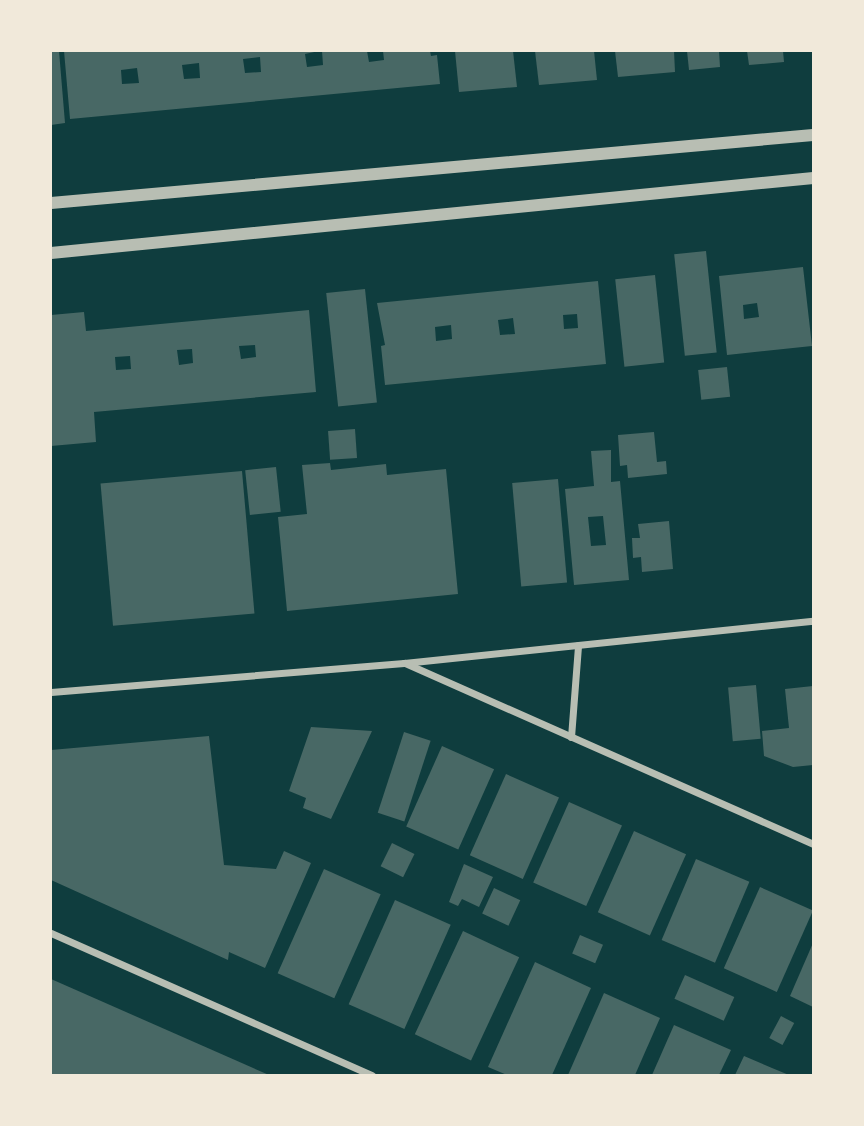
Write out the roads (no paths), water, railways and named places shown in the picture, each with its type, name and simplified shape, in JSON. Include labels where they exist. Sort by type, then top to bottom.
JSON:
[{"type":"street","points":[[51,203],[813,135]]},
{"type":"street","points":[[51,253],[813,178]]},
{"type":"street","points":[[51,692],[404,663],[813,621]]},
{"type":"street","points":[[570,737],[578,645]]},
{"type":"street","points":[[404,663],[813,844]]},
{"type":"street","points":[[51,933],[372,1075]]}]
